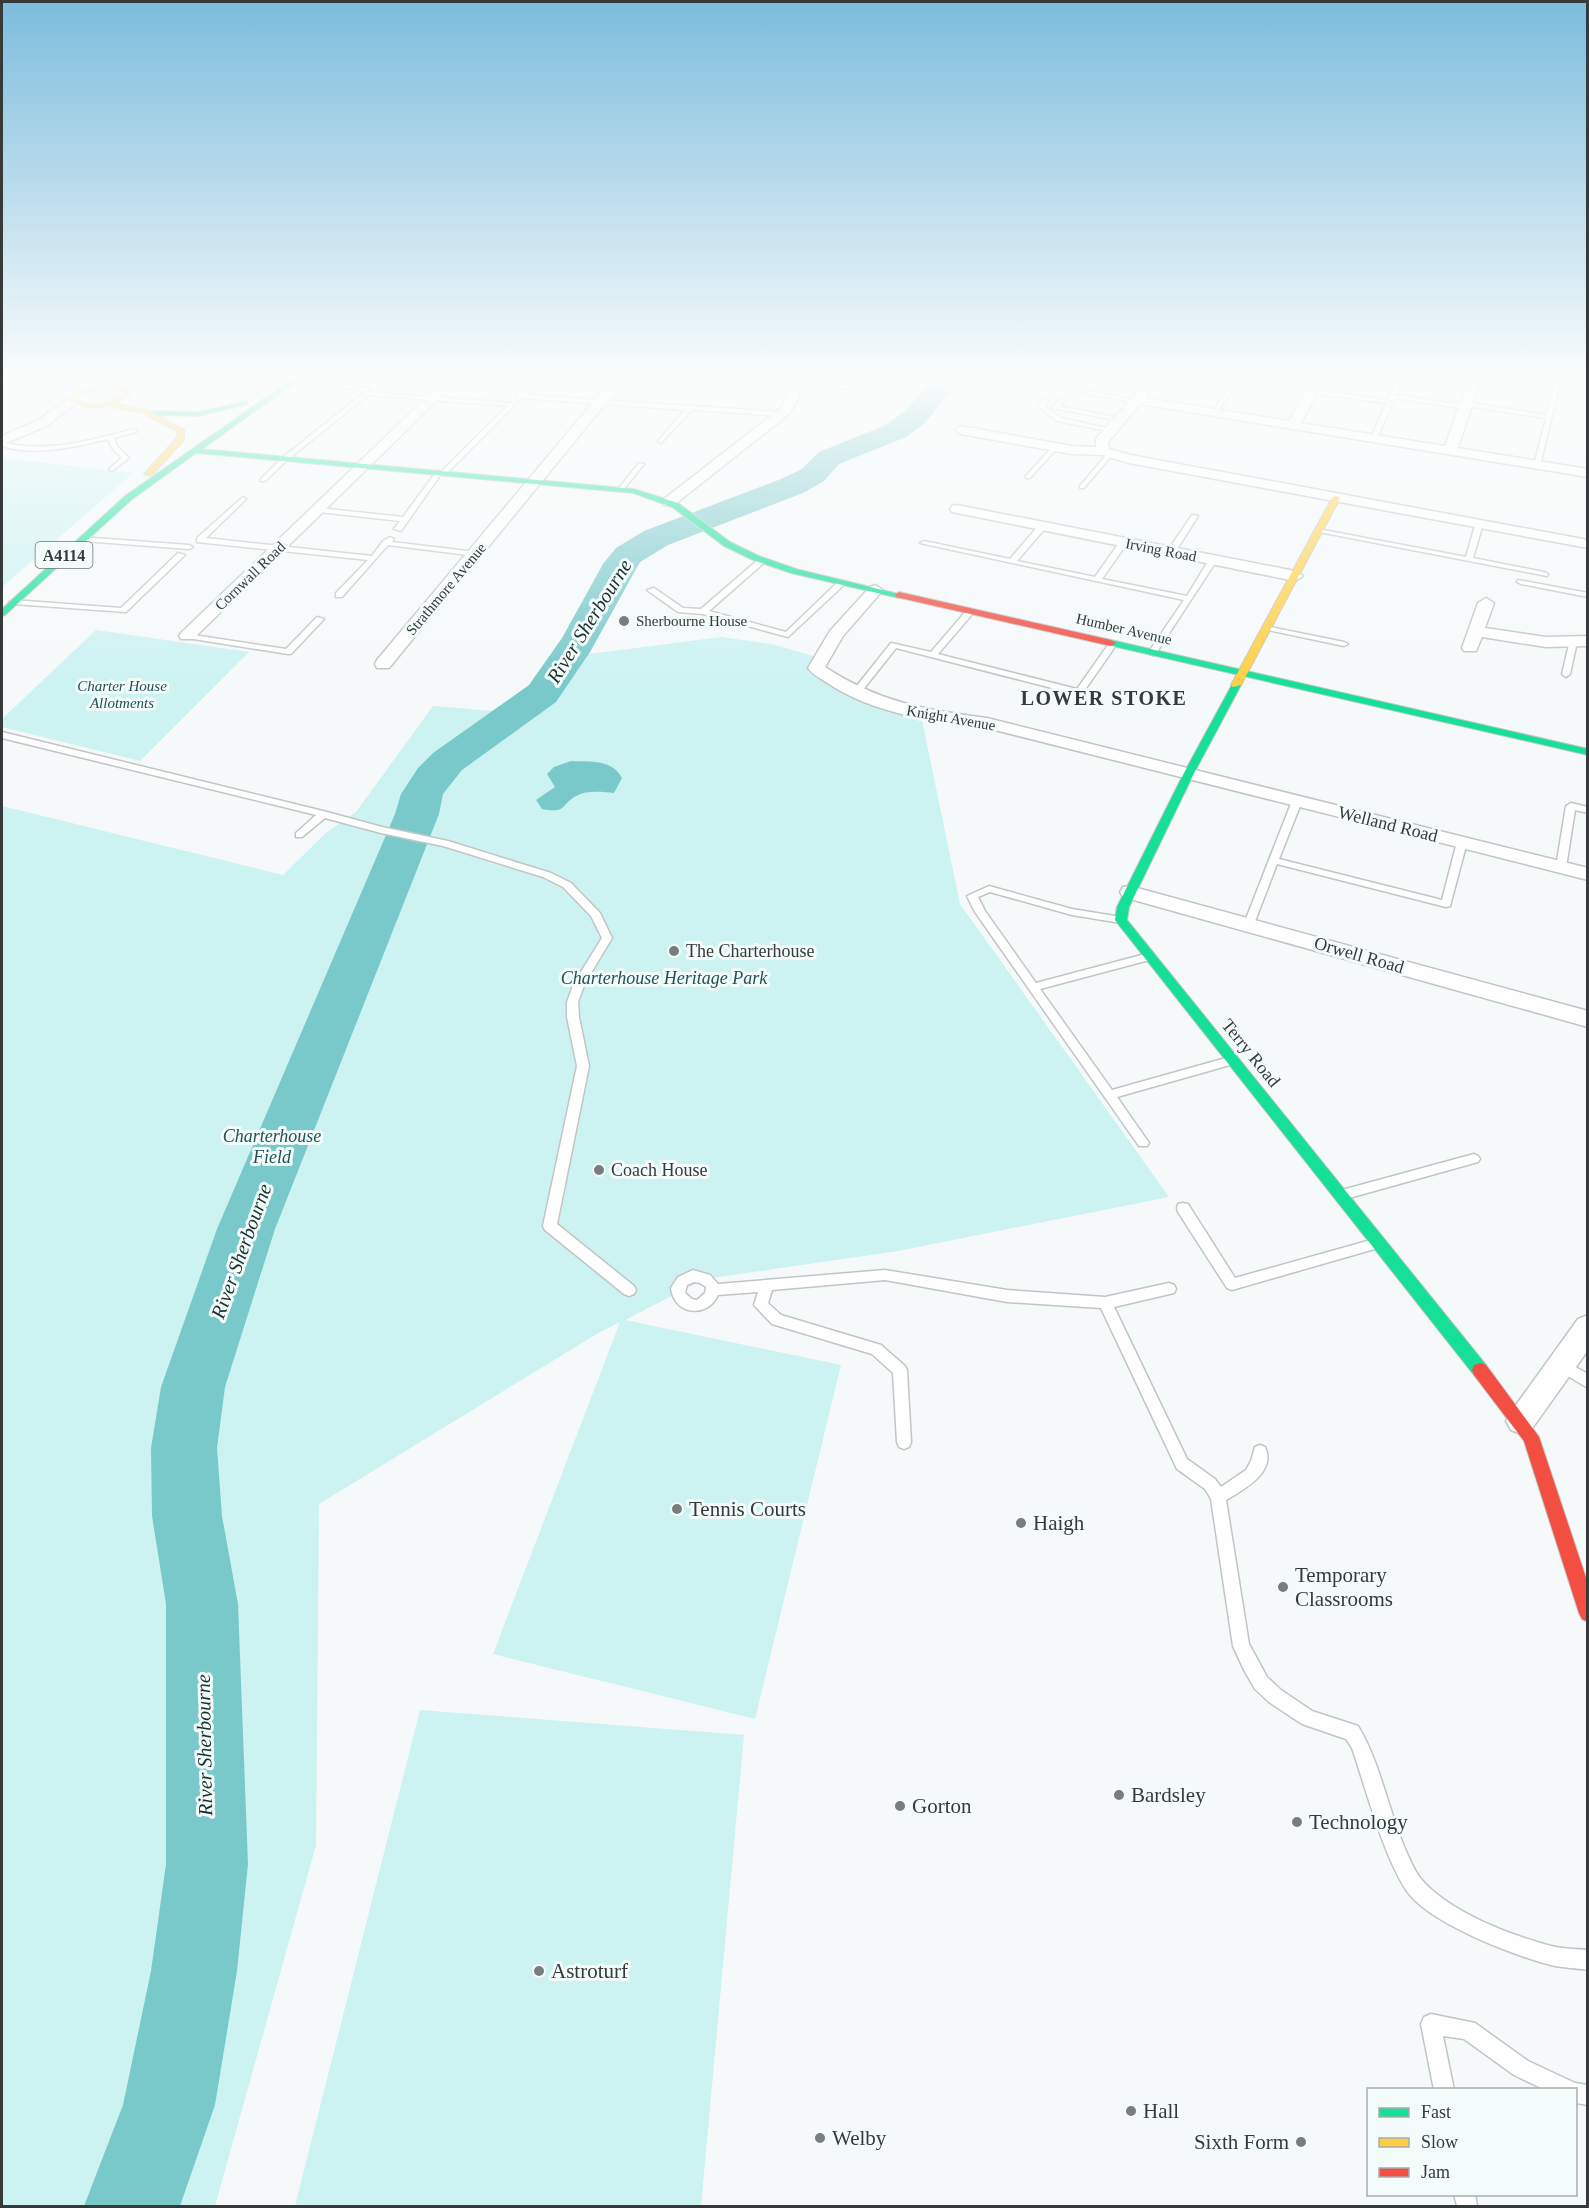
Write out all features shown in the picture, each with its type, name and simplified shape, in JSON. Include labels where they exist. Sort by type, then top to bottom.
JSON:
[{"type":"main road","name":"A4114","points":[[128,498],[145,478]]},
{"type":"main road","name":"A4114","points":[[2,613],[128,498],[156,478]]},
{"type":"main road","name":"Humber Avenue","points":[[508,478],[621,489],[654,496],[669,502],[691,516],[735,548],[762,561],[970,612],[1587,752]]},
{"type":"main road","points":[[1121,920],[1121,912],[1130,891],[1189,773],[1336,498]]},
{"type":"main road","name":"Terry Road","points":[[1121,920],[1521,1421],[1531,1437],[1587,1613]]},
{"type":"street","name":"Cornwall Road","points":[[188,636],[352,478]]},
{"type":"street","points":[[669,502],[699,478]]},
{"type":"street","points":[[1234,478],[1587,544]]},
{"type":"street","name":"Strathmore Avenue","points":[[383,664],[476,554],[534,480]]},
{"type":"street","name":"Irving Road","points":[[957,509],[1295,576]]},
{"type":"street","name":"Knight Avenue","points":[[875,590],[836,634],[816,668],[855,694],[921,714],[987,723],[1189,773]]},
{"type":"street","points":[[1470,648],[1486,603]]},
{"type":"street","points":[[1477,631],[1530,642],[1580,642]]},
{"type":"street","name":"Welland Road","points":[[1189,773],[1587,874]]},
{"type":"street","name":"Orwell Road","points":[[1130,891],[1587,1019]]},
{"type":"street","points":[[1521,1421],[1587,1327]]},
{"type":"lane","points":[[398,529],[438,478]]},
{"type":"lane","points":[[621,489],[630,478]]},
{"type":"lane","points":[[1082,487],[1088,478]]},
{"type":"lane","points":[[243,499],[200,540],[374,558]]},
{"type":"lane","points":[[319,510],[405,519]]},
{"type":"lane","points":[[1171,552],[1194,516]]},
{"type":"lane","points":[[1470,559],[1479,524]]},
{"type":"lane","points":[[1012,562],[1043,526]]},
{"type":"lane","points":[[1318,531],[1544,574]]},
{"type":"lane","points":[[83,539],[189,547]]},
{"type":"lane","points":[[339,595],[388,541],[476,554]]},
{"type":"lane","points":[[1097,580],[1124,542]]},
{"type":"lane","points":[[924,543],[1189,599]]},
{"type":"lane","points":[[13,602],[123,610],[181,555]]},
{"type":"lane","points":[[1152,652],[1213,560]]},
{"type":"lane","points":[[703,612],[762,561]]},
{"type":"lane","points":[[651,590],[681,610],[703,612],[788,635],[843,582]]},
{"type":"lane","points":[[1521,582],[1587,595]]},
{"type":"lane","points":[[933,654],[970,612]]},
{"type":"lane","points":[[188,636],[288,652],[320,619]]},
{"type":"lane","points":[[1268,628],[1344,644]]},
{"type":"lane","points":[[1566,674],[1580,642]]},
{"type":"lane","points":[[855,694],[894,645],[1079,692],[1113,644]]},
{"type":"lane","points":[[2,735],[381,830],[445,843],[547,874],[567,885],[596,915],[607,938],[574,994],[572,1011],[583,1051],[583,1066],[550,1226],[629,1290]]},
{"type":"lane","points":[[1249,924],[1297,801]]},
{"type":"lane","points":[[1561,867],[1571,806],[1587,810]]},
{"type":"lane","points":[[299,835],[324,814]]},
{"type":"lane","points":[[1273,860],[1446,904],[1462,842]]},
{"type":"lane","points":[[1121,920],[1072,912],[989,889],[972,896],[980,912],[1143,1143]]},
{"type":"lane","points":[[1033,987],[1149,957]]},
{"type":"lane","points":[[1110,1095],[1233,1060]]},
{"type":"lane","points":[[1341,1195],[1473,1159]]},
{"type":"lane","points":[[1183,1208],[1232,1284],[1379,1243]]},
{"type":"lane","points":[[713,1290],[885,1275],[1007,1296],[1105,1303],[1169,1289]]},
{"type":"lane","points":[[766,1287],[761,1305],[777,1320],[876,1349],[900,1370],[904,1442]]},
{"type":"lane","points":[[1105,1303],[1185,1467],[1210,1484],[1218,1497],[1241,1646],[1261,1683],[1275,1696],[1308,1718],[1352,1732],[1359,1744],[1398,1855],[1414,1885],[1434,1904],[1471,1926],[1508,1942],[1552,1956],[1587,1960]]},
{"type":"lane","points":[[1561,1365],[1587,1382]]},
{"type":"lane","points":[[1218,1497],[1250,1478],[1260,1466],[1260,1452]]},
{"type":"lane","points":[[1444,2088],[1431,2024],[1468,2030],[1521,2068],[1564,2088]]},
{"type":"green space","points":[[2,478],[127,478],[2,587]]},
{"type":"green space","name":"Charter House Allotments","points":[[96,630],[249,652],[140,761],[2,727],[2,719]]},
{"type":"green space","name":"Charterhouse Heritage Park","points":[[721,637],[771,644],[817,657],[816,668],[922,720],[960,904],[1169,1197],[898,1251],[705,1279],[625,1320],[841,1365],[755,1719],[493,1654],[620,1322],[319,1504],[316,1845],[215,2206],[2,2206],[2,806],[283,875],[327,832],[356,812],[433,706],[516,713],[550,659]]},
{"type":"green space","name":"Astroturf","points":[[420,1710],[744,1735],[701,2206],[295,2206]]},
{"type":"water","points":[[571,761],[600,763],[613,767],[622,778],[614,793],[585,793],[571,799],[560,809],[542,809],[536,800],[555,787],[547,774],[554,767]]},
{"type":"waterway","name":"River Sherbourne","points":[[132,2206],[169,2105],[194,1971],[207,1864],[202,1604],[187,1516],[184,1448],[193,1387],[246,1229],[417,814],[422,794],[433,777],[465,747],[543,693],[571,652],[620,564],[628,555],[656,538],[807,478]]},
{"type":"traffic: fast","points":[[2,613],[128,498],[156,478]]},
{"type":"traffic: fast","points":[[492,478],[634,491],[675,505],[727,544],[756,558],[794,571],[899,595]]},
{"type":"traffic: fast","points":[[1111,643],[1588,752]]},
{"type":"traffic: fast","points":[[1236,685],[1189,773],[1123,907],[1121,920],[1480,1370]]},
{"type":"traffic: slow","points":[[1236,685],[1336,498]]},
{"type":"traffic: jam","points":[[899,595],[1111,643]]},
{"type":"traffic: jam","points":[[1480,1370],[1531,1437],[1588,1613]]},
{"type":"place","name":"Sherbourne House","points":[[624,621]]},
{"type":"place","name":"The Charterhouse","points":[[674,951]]},
{"type":"place","name":"Coach House","points":[[599,1170]]},
{"type":"place","name":"Tennis Courts","points":[[677,1509]]},
{"type":"place","name":"Haigh","points":[[1021,1523]]},
{"type":"place","name":"Temporary Classrooms","points":[[1283,1587]]},
{"type":"place","name":"Bardsley","points":[[1119,1795]]},
{"type":"place","name":"Gorton","points":[[900,1806]]},
{"type":"place","name":"Technology","points":[[1297,1822]]},
{"type":"place","name":"Astroturf","points":[[539,1971]]},
{"type":"place","name":"Hall","points":[[1131,2111]]},
{"type":"place","name":"Welby","points":[[820,2138]]},
{"type":"place","name":"Sixth Form","points":[[1301,2142]]},
{"type":"district","name":"LOWER STOKE","points":[[1104,698]]},
{"type":"park label","name":"Charterhouse Field","points":[[272,1146]]}]
